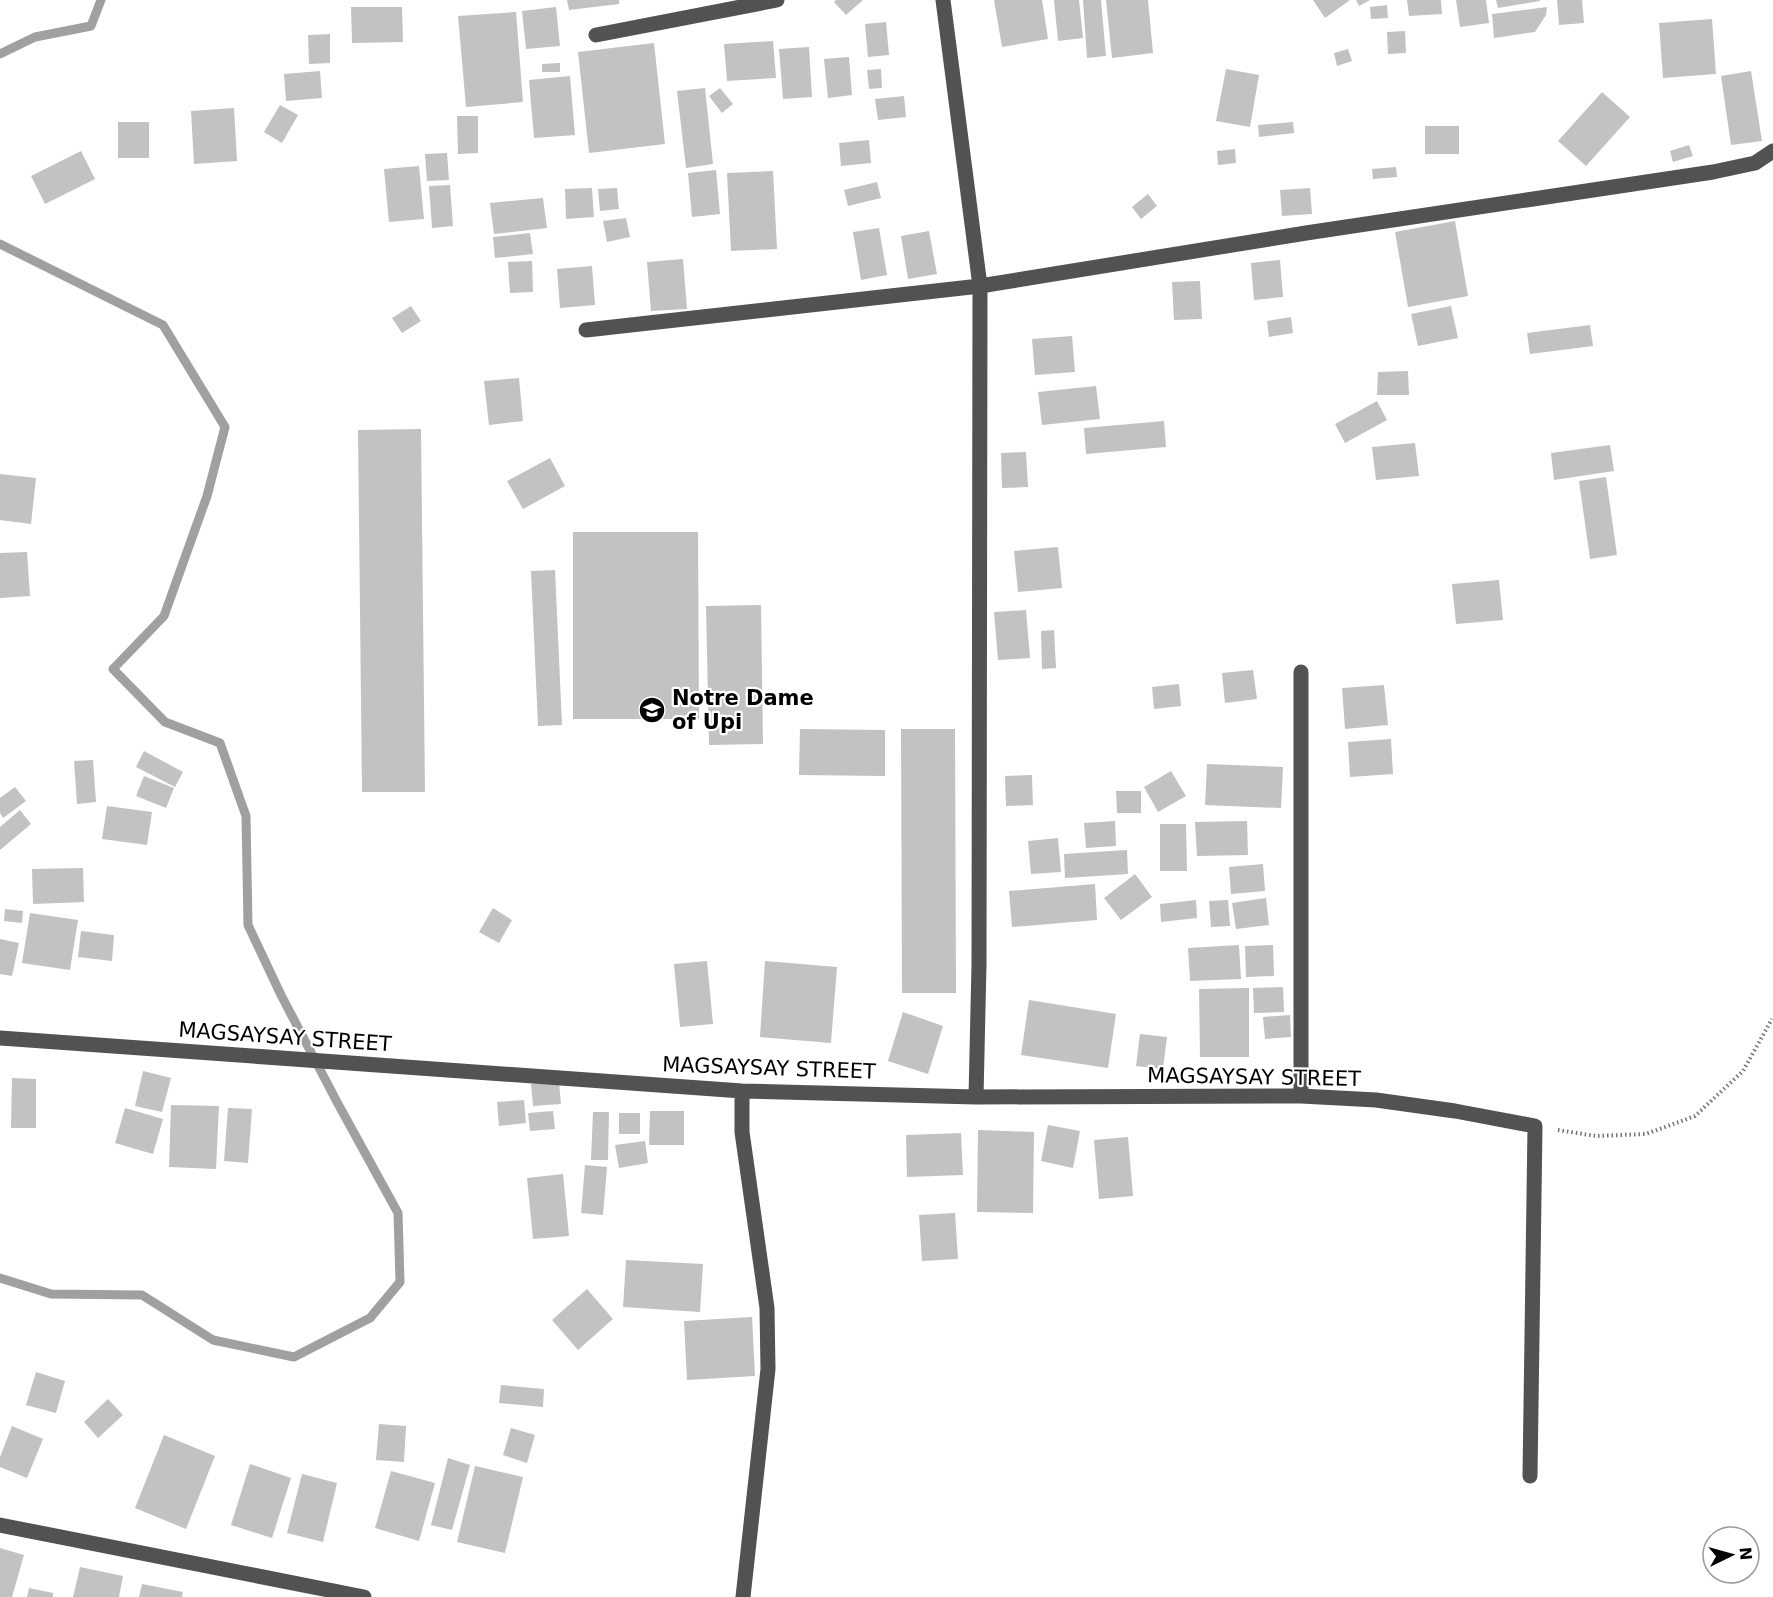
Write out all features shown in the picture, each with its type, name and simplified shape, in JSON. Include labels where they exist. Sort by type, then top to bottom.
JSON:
[{"type":"street","points":[[596,35],[777,0]]},
{"type":"street","points":[[943,0],[980,286],[979,953],[976,1097]]},
{"type":"street","points":[[586,330],[980,286],[1713,172],[1755,163],[1773,151]]},
{"type":"street","points":[[1301,672],[1301,1096]]},
{"type":"street","name":"MAGSAYSAY STREET","points":[[0,1038],[741,1091],[976,1097],[1301,1096],[1376,1100],[1455,1110],[1535,1126]]},
{"type":"street","points":[[741,1091],[742,1132],[767,1308],[768,1369],[743,1597]]},
{"type":"street","points":[[1530,1476],[1535,1126]]},
{"type":"street","points":[[0,1525],[364,1597]]},
{"type":"path","points":[[1535,1126],[1596,1136],[1646,1134],[1695,1116],[1743,1071],[1772,1018]]},
{"type":"building","points":[[567,0],[619,0],[619,4],[569,10]]},
{"type":"building","points":[[836,0],[863,0],[846,15],[834,2]]},
{"type":"building","points":[[994,0],[1042,0],[1048,39],[1002,47]]},
{"type":"building","points":[[1054,0],[1079,0],[1083,38],[1058,41]]},
{"type":"building","points":[[1083,0],[1101,0],[1106,56],[1087,58]]},
{"type":"building","points":[[1106,0],[1148,0],[1153,53],[1112,58]]},
{"type":"building","points":[[1313,0],[1350,0],[1325,18]]},
{"type":"building","points":[[1356,0],[1370,0],[1359,6]]},
{"type":"building","points":[[1407,0],[1441,0],[1442,14],[1409,16]]},
{"type":"building","points":[[1456,0],[1486,0],[1489,23],[1460,27]]},
{"type":"building","points":[[1496,0],[1540,0],[1540,1],[1498,8]]},
{"type":"building","points":[[1557,0],[1582,0],[1584,23],[1559,25]]},
{"type":"building","points":[[1387,5],[1388,18],[1371,19],[1370,7]]},
{"type":"building","points":[[351,7],[402,7],[403,42],[352,43]]},
{"type":"building","points":[[556,7],[560,46],[526,49],[522,11]]},
{"type":"building","points":[[1547,7],[1546,15],[1535,32],[1494,38],[1492,14]]},
{"type":"building","points":[[516,12],[523,102],[466,107],[458,16]]},
{"type":"building","points":[[1712,19],[1716,74],[1663,78],[1659,23]]},
{"type":"building","points":[[886,22],[889,55],[868,57],[865,24]]},
{"type":"building","points":[[1405,31],[1406,53],[1388,54],[1387,32]]},
{"type":"building","points":[[330,34],[330,63],[309,64],[308,35]]},
{"type":"building","points":[[773,41],[776,78],[727,81],[724,44]]},
{"type":"building","points":[[654,43],[665,144],[589,153],[578,52]]},
{"type":"building","points":[[809,47],[812,97],[783,99],[779,49]]},
{"type":"building","points":[[1348,49],[1352,61],[1337,66],[1334,53]]},
{"type":"building","points":[[849,57],[852,95],[828,98],[824,59]]},
{"type":"building","points":[[560,63],[560,72],[542,72],[542,64]]},
{"type":"building","points":[[881,69],[882,88],[869,89],[867,70]]},
{"type":"building","points":[[1226,69],[1259,75],[1250,127],[1216,121]]},
{"type":"building","points":[[320,71],[322,98],[286,101],[284,74]]},
{"type":"building","points":[[1751,71],[1762,141],[1731,145],[1721,76]]},
{"type":"building","points":[[570,76],[575,135],[534,138],[529,80]]},
{"type":"building","points":[[705,88],[713,164],[686,168],[677,91]]},
{"type":"building","points":[[720,88],[733,104],[722,113],[709,96]]},
{"type":"building","points":[[1602,92],[1630,117],[1586,166],[1558,141]]},
{"type":"building","points":[[904,96],[906,117],[878,120],[875,99]]},
{"type":"building","points":[[280,105],[298,115],[282,143],[264,132]]},
{"type":"building","points":[[234,108],[237,161],[194,164],[191,111]]},
{"type":"building","points":[[457,116],[478,116],[478,153],[458,154]]},
{"type":"building","points":[[118,122],[149,122],[149,158],[118,158]]},
{"type":"building","points":[[1293,122],[1294,133],[1259,137],[1258,125]]},
{"type":"building","points":[[1425,126],[1459,126],[1459,154],[1425,154]]},
{"type":"building","points":[[869,140],[871,163],[841,166],[839,143]]},
{"type":"building","points":[[1689,145],[1693,156],[1673,162],[1670,151]]},
{"type":"building","points":[[1235,149],[1236,163],[1218,165],[1217,151]]},
{"type":"building","points":[[81,151],[95,179],[45,204],[31,176]]},
{"type":"building","points":[[447,153],[449,180],[427,181],[425,154]]},
{"type":"building","points":[[419,166],[424,219],[389,222],[384,169]]},
{"type":"building","points":[[1396,167],[1397,177],[1373,179],[1372,169]]},
{"type":"building","points":[[716,170],[720,214],[692,217],[688,173]]},
{"type":"building","points":[[773,171],[777,249],[731,251],[727,173]]},
{"type":"building","points":[[877,182],[881,198],[848,206],[844,190]]},
{"type":"building","points":[[450,185],[453,226],[432,228],[429,186]]},
{"type":"building","points":[[592,188],[594,217],[566,219],[565,189]]},
{"type":"building","points":[[617,188],[619,209],[600,211],[598,189]]},
{"type":"building","points":[[1310,188],[1312,214],[1282,216],[1280,190]]},
{"type":"building","points":[[1148,194],[1157,206],[1141,219],[1132,207]]},
{"type":"building","points":[[543,198],[547,228],[494,234],[490,203]]},
{"type":"building","points":[[626,218],[630,237],[607,242],[603,221]]},
{"type":"building","points":[[1455,221],[1468,296],[1408,307],[1395,232]]},
{"type":"building","points":[[879,228],[887,275],[861,280],[853,232]]},
{"type":"building","points":[[929,231],[937,274],[908,279],[901,236]]},
{"type":"building","points":[[530,233],[533,254],[495,258],[493,237]]},
{"type":"building","points":[[683,259],[687,309],[651,311],[647,262]]},
{"type":"building","points":[[1280,260],[1283,297],[1254,300],[1251,263]]},
{"type":"building","points":[[532,261],[533,292],[510,293],[508,262]]},
{"type":"building","points":[[592,266],[595,305],[560,308],[557,269]]},
{"type":"building","points":[[1200,281],[1202,319],[1174,320],[1172,282]]},
{"type":"building","points":[[411,306],[421,321],[402,333],[392,318]]},
{"type":"building","points":[[1451,306],[1458,338],[1418,346],[1411,314]]},
{"type":"building","points":[[1291,317],[1293,333],[1269,337],[1267,321]]},
{"type":"building","points":[[1590,325],[1593,346],[1530,354],[1527,333]]},
{"type":"building","points":[[1072,336],[1075,372],[1035,375],[1032,339]]},
{"type":"building","points":[[1408,371],[1409,395],[1377,395],[1378,372]]},
{"type":"building","points":[[519,378],[523,421],[489,425],[484,381]]},
{"type":"building","points":[[1096,386],[1100,419],[1042,425],[1038,392]]},
{"type":"building","points":[[1377,401],[1387,420],[1345,443],[1335,424]]},
{"type":"building","points":[[1164,421],[1166,447],[1086,454],[1084,428]]},
{"type":"building","points":[[421,429],[425,792],[362,792],[358,430]]},
{"type":"building","points":[[1415,443],[1419,476],[1376,480],[1372,447]]},
{"type":"building","points":[[1610,445],[1614,471],[1554,480],[1551,453]]},
{"type":"building","points":[[1026,452],[1028,487],[1002,488],[1001,453]]},
{"type":"building","points":[[550,458],[565,486],[523,509],[507,481]]},
{"type":"building","points":[[0,474],[36,478],[31,524],[0,520]]},
{"type":"building","points":[[1606,477],[1617,555],[1590,559],[1579,481]]},
{"type":"building","points":[[573,532],[698,532],[699,719],[573,719]]},
{"type":"building","points":[[1058,547],[1062,588],[1018,592],[1014,551]]},
{"type":"building","points":[[27,552],[30,596],[0,598],[0,553]]},
{"type":"building","points":[[555,570],[562,725],[538,726],[531,571]]},
{"type":"building","points":[[1499,580],[1503,620],[1456,624],[1452,584]]},
{"type":"building","points":[[761,605],[763,744],[709,745],[706,606]]},
{"type":"building","points":[[1026,610],[1030,658],[998,660],[994,612]]},
{"type":"building","points":[[1054,630],[1056,668],[1042,669],[1041,631]]},
{"type":"building","points":[[1253,670],[1257,699],[1225,703],[1222,673]]},
{"type":"building","points":[[1179,684],[1181,706],[1154,709],[1152,687]]},
{"type":"building","points":[[1384,685],[1388,725],[1345,729],[1342,688]]},
{"type":"building","points":[[800,729],[885,730],[885,776],[799,775]]},
{"type":"building","points":[[901,729],[955,729],[956,993],[902,993]]},
{"type":"building","points":[[1391,739],[1393,774],[1350,777],[1348,742]]},
{"type":"building","points":[[144,751],[183,772],[175,787],[136,767]]},
{"type":"building","points":[[93,760],[96,802],[77,804],[74,761]]},
{"type":"building","points":[[1207,764],[1283,767],[1281,808],[1205,805]]},
{"type":"building","points":[[1171,771],[1186,796],[1158,812],[1144,787]]},
{"type":"building","points":[[1032,775],[1033,805],[1006,806],[1005,776]]},
{"type":"building","points":[[144,776],[174,788],[166,808],[136,796]]},
{"type":"building","points":[[15,787],[26,801],[3,818],[0,813],[0,798]]},
{"type":"building","points":[[1116,791],[1141,791],[1141,813],[1117,813]]},
{"type":"building","points":[[107,806],[152,812],[147,845],[102,839]]},
{"type":"building","points":[[20,810],[31,824],[0,850],[0,827]]},
{"type":"building","points":[[1115,821],[1116,846],[1086,848],[1084,823]]},
{"type":"building","points":[[1247,821],[1248,855],[1197,856],[1195,822]]},
{"type":"building","points":[[1160,824],[1186,824],[1187,871],[1160,871]]},
{"type":"building","points":[[1058,838],[1061,872],[1031,874],[1028,841]]},
{"type":"building","points":[[1127,850],[1128,874],[1065,878],[1064,854]]},
{"type":"building","points":[[1263,864],[1265,891],[1231,894],[1229,867]]},
{"type":"building","points":[[83,868],[84,902],[33,904],[32,869]]},
{"type":"building","points":[[1135,874],[1152,897],[1121,920],[1104,898]]},
{"type":"building","points":[[1095,884],[1097,920],[1012,927],[1009,891]]},
{"type":"building","points":[[1266,898],[1269,925],[1236,929],[1232,903]]},
{"type":"building","points":[[1196,900],[1197,918],[1161,922],[1160,904]]},
{"type":"building","points":[[1228,900],[1230,926],[1211,927],[1209,901]]},
{"type":"building","points":[[493,908],[512,920],[499,943],[479,932]]},
{"type":"building","points":[[5,909],[23,911],[22,923],[4,921]]},
{"type":"building","points":[[30,913],[78,920],[70,970],[22,963]]},
{"type":"building","points":[[81,931],[114,935],[112,961],[78,957]]},
{"type":"building","points":[[0,939],[19,943],[12,976],[0,974]]},
{"type":"building","points":[[1239,945],[1241,979],[1190,981],[1188,948]]},
{"type":"building","points":[[1273,945],[1274,976],[1246,977],[1245,946]]},
{"type":"building","points":[[707,961],[713,1024],[680,1027],[674,964]]},
{"type":"building","points":[[765,961],[837,967],[831,1043],[760,1037]]},
{"type":"building","points":[[1283,987],[1284,1012],[1254,1013],[1253,988]]},
{"type":"building","points":[[1249,988],[1249,1057],[1200,1057],[1199,989]]},
{"type":"building","points":[[1029,1000],[1116,1014],[1108,1068],[1021,1055]]},
{"type":"building","points":[[903,1012],[943,1026],[928,1074],[888,1061]]},
{"type":"building","points":[[1290,1015],[1291,1037],[1265,1039],[1263,1017]]},
{"type":"building","points":[[1140,1034],[1167,1037],[1163,1069],[1136,1066]]},
{"type":"building","points":[[143,1071],[171,1078],[162,1112],[135,1106]]},
{"type":"building","points":[[12,1078],[36,1079],[36,1128],[11,1128]]},
{"type":"building","points":[[559,1082],[561,1104],[533,1106],[531,1084]]},
{"type":"building","points":[[524,1100],[526,1123],[499,1126],[497,1102]]},
{"type":"building","points":[[171,1105],[219,1106],[216,1169],[169,1167]]},
{"type":"building","points":[[125,1108],[163,1119],[153,1154],[115,1143]]},
{"type":"building","points":[[228,1108],[252,1109],[248,1163],[224,1161]]},
{"type":"building","points":[[553,1111],[555,1129],[530,1131],[528,1113]]},
{"type":"building","points":[[650,1111],[684,1111],[684,1145],[649,1145]]},
{"type":"building","points":[[593,1112],[609,1112],[608,1160],[591,1160]]},
{"type":"building","points":[[619,1113],[640,1113],[640,1134],[619,1134]]},
{"type":"building","points":[[1048,1125],[1080,1131],[1073,1168],[1041,1161]]},
{"type":"building","points":[[978,1130],[1034,1132],[1033,1213],[977,1212]]},
{"type":"building","points":[[961,1133],[963,1175],[907,1177],[906,1135]]},
{"type":"building","points":[[1128,1137],[1133,1196],[1099,1199],[1094,1140]]},
{"type":"building","points":[[645,1141],[648,1163],[619,1168],[615,1145]]},
{"type":"building","points":[[585,1165],[607,1167],[603,1215],[581,1213]]},
{"type":"building","points":[[563,1174],[569,1236],[533,1239],[527,1178]]},
{"type":"building","points":[[955,1213],[958,1259],[922,1261],[919,1215]]},
{"type":"building","points":[[626,1260],[703,1264],[700,1312],[623,1307]]},
{"type":"building","points":[[587,1289],[613,1319],[578,1350],[552,1320]]},
{"type":"building","points":[[752,1317],[755,1376],[687,1380],[684,1321]]},
{"type":"building","points":[[36,1372],[65,1381],[56,1413],[26,1405]]},
{"type":"building","points":[[501,1385],[544,1389],[543,1407],[499,1403]]},
{"type":"building","points":[[108,1399],[123,1415],[98,1438],[84,1422]]},
{"type":"building","points":[[379,1424],[406,1426],[404,1462],[376,1460]]},
{"type":"building","points":[[12,1426],[43,1439],[27,1478],[0,1467],[0,1457]]},
{"type":"building","points":[[511,1428],[535,1435],[527,1463],[503,1455]]},
{"type":"building","points":[[164,1435],[215,1456],[186,1529],[135,1508]]},
{"type":"building","points":[[448,1458],[470,1465],[452,1530],[431,1525]]},
{"type":"building","points":[[250,1464],[291,1478],[272,1538],[231,1525]]},
{"type":"building","points":[[475,1466],[523,1477],[505,1553],[457,1542]]},
{"type":"building","points":[[391,1471],[435,1483],[419,1541],[375,1528]]},
{"type":"building","points":[[302,1474],[337,1483],[323,1542],[287,1533]]},
{"type":"building","points":[[0,1548],[24,1555],[12,1597],[0,1597]]},
{"type":"building","points":[[80,1567],[123,1576],[119,1597],[73,1597]]},
{"type":"building","points":[[142,1584],[183,1592],[182,1597],[139,1597]]},
{"type":"building","points":[[29,1588],[53,1593],[53,1597],[27,1597]]},
{"type":"waterway","points":[[0,54],[35,37],[91,26],[101,0]]},
{"type":"waterway","points":[[0,244],[163,325],[225,427],[207,496],[164,616],[113,669],[165,722],[220,743],[246,816],[248,925],[281,995],[398,1213],[400,1282],[370,1318],[294,1357],[213,1340],[142,1295],[51,1294],[0,1278]]},
{"type":"place","name":"Notre Dame of Upi","points":[[652,710]]}]
